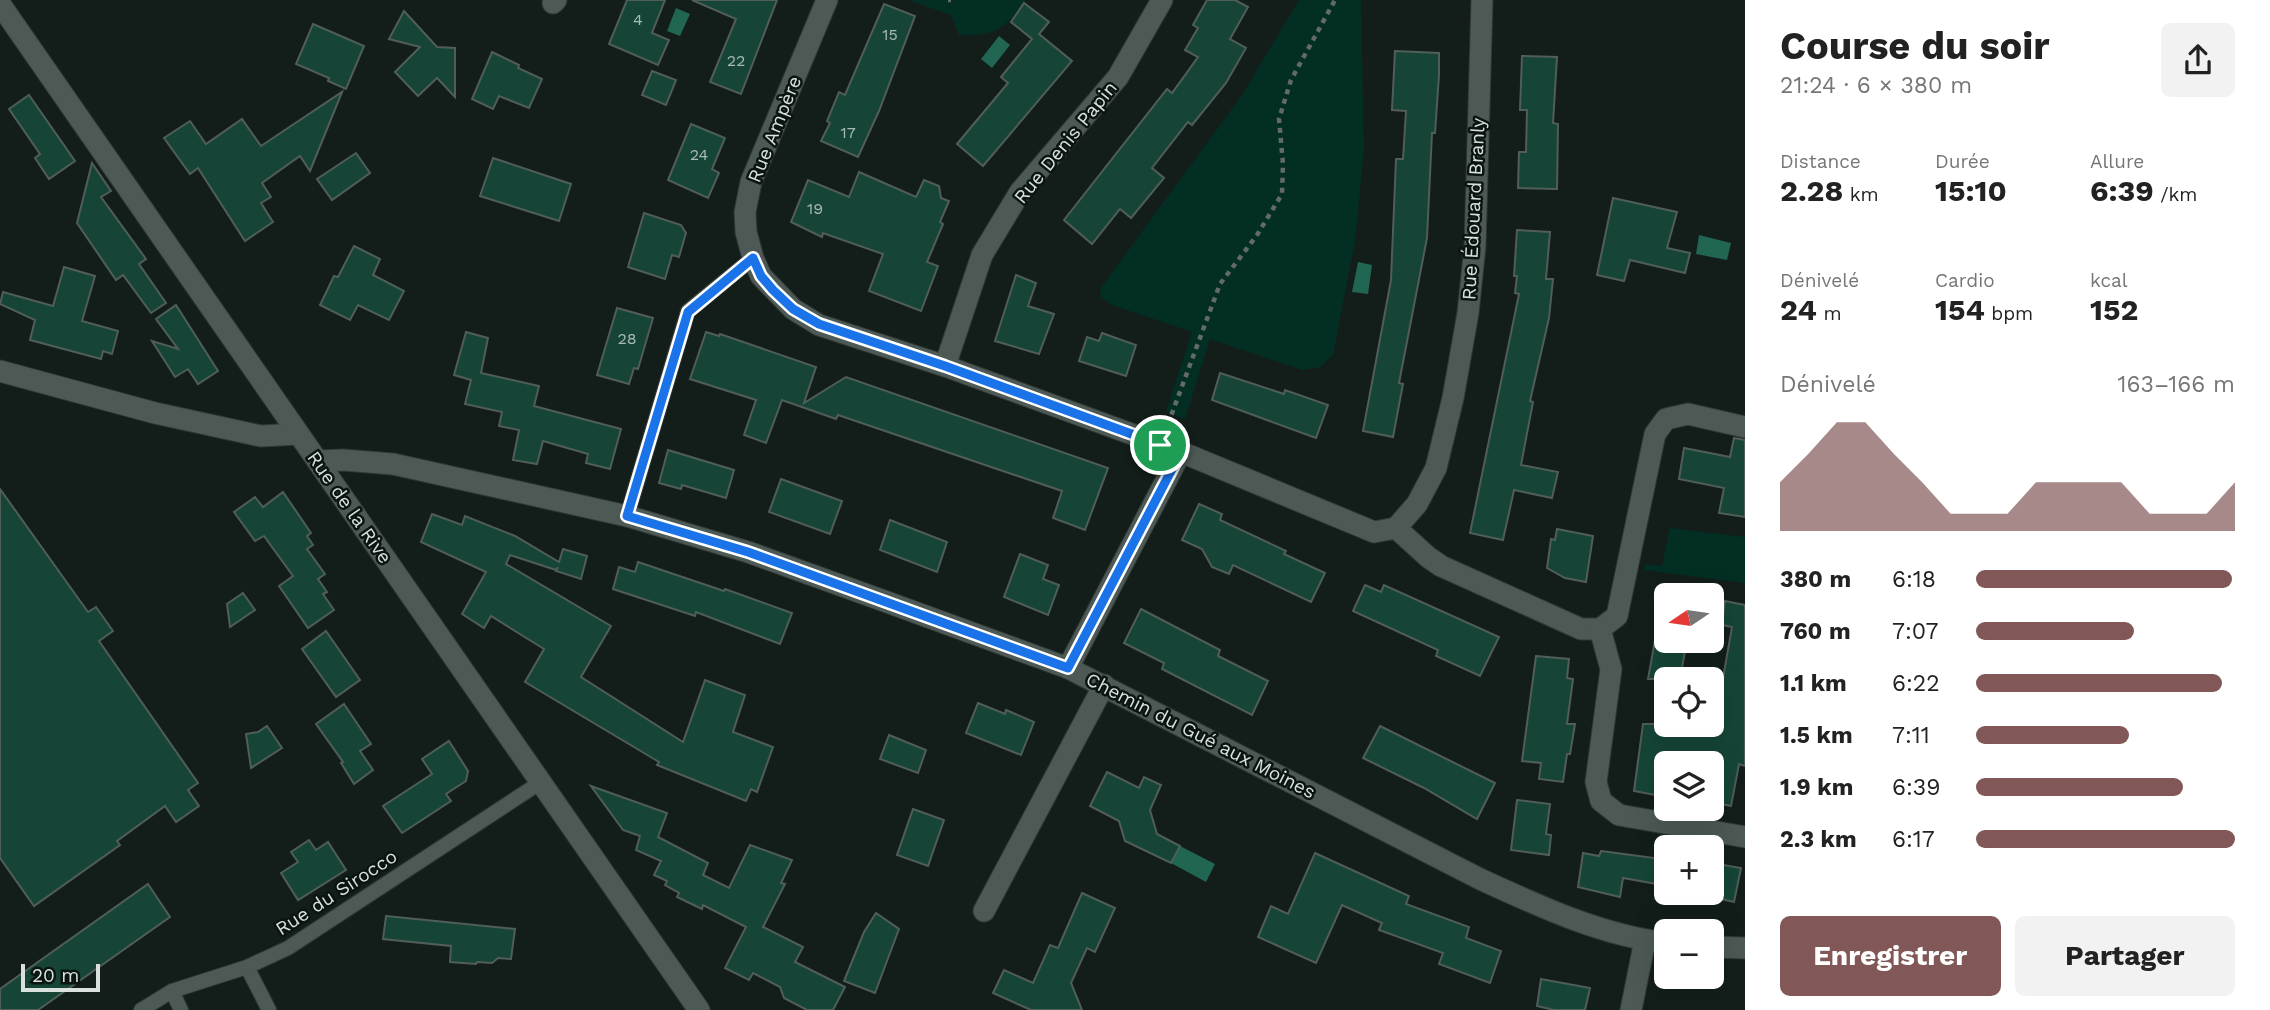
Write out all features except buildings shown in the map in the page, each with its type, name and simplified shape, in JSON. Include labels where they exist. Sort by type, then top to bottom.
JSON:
[{"type":"street","name":"Rue Ampère","points":[[827,0],[751,182],[745,212],[746,232],[761,276],[793,309],[819,324],[945,366],[1181,452],[1374,532],[1396,528]]},
{"type":"street","name":"Rue Denis Papin","points":[[945,366],[982,255],[1020,192],[1118,77],[1162,0]]},
{"type":"street","name":"Rue Édouard Branly","points":[[1396,528],[1417,505],[1436,468],[1468,313],[1475,246],[1482,0]]},
{"type":"street","name":"Rue de la Rive","points":[[0,4],[699,1010]]},
{"type":"street","points":[[0,371],[155,413],[261,436],[298,434]]},
{"type":"street","points":[[1396,528],[1441,566],[1581,629],[1600,629],[1617,616],[1655,434],[1666,419],[1688,414],[1745,427]]},
{"type":"street","points":[[1068,668],[1181,452]]},
{"type":"street","name":"Chemin du Gué aux Moines","points":[[318,461],[393,464],[627,516],[748,552],[1068,668],[1480,879],[1554,912],[1654,942]]},
{"type":"street","points":[[1600,629],[1611,669],[1596,782],[1601,801],[1619,816],[1745,837]]},
{"type":"street","points":[[984,911],[1104,685]]},
{"type":"street","points":[[1631,1010],[1654,945]]},
{"type":"street","points":[[1724,947],[1745,948]]},
{"type":"lane","points":[[627,516],[688,312],[753,258]]},
{"type":"lane","name":"Rue du Sirocco","points":[[141,1010],[172,991],[247,967],[288,948],[541,782]]},
{"type":"lane","points":[[247,967],[269,1010]]},
{"type":"lane","points":[[172,991],[181,1010]]},
{"type":"path","points":[[1160,445],[1220,284],[1257,235],[1282,194],[1283,164],[1279,119],[1291,80],[1335,0]]},
{"type":"shaded area","points":[[908,0],[1026,0],[1012,18],[998,29],[982,34],[959,35],[951,15]]},
{"type":"shaded area","points":[[1299,0],[1361,0],[1364,149],[1355,241],[1333,355],[1319,368],[1302,370],[1210,339],[1185,419],[1166,412],[1192,332],[1112,305],[1101,297],[1100,289],[1242,95]]},
{"type":"shaded area","points":[[676,8],[690,14],[680,36],[667,31]]},
{"type":"shaded area","points":[[999,36],[1010,45],[992,68],[981,59]]},
{"type":"shaded area","points":[[1699,235],[1731,243],[1727,260],[1696,254]]},
{"type":"shaded area","points":[[1358,262],[1372,265],[1368,294],[1352,292]]},
{"type":"shaded area","points":[[1670,528],[1745,537],[1745,583],[1644,570],[1645,564],[1662,566]]},
{"type":"shaded area","points":[[1180,846],[1215,864],[1206,882],[1171,863]]},
{"type":"route","points":[[753,258],[761,276],[773,290],[793,309],[819,324],[945,366],[1160,445],[1181,452],[1068,668],[748,552],[627,516],[688,312],[753,258]]}]
